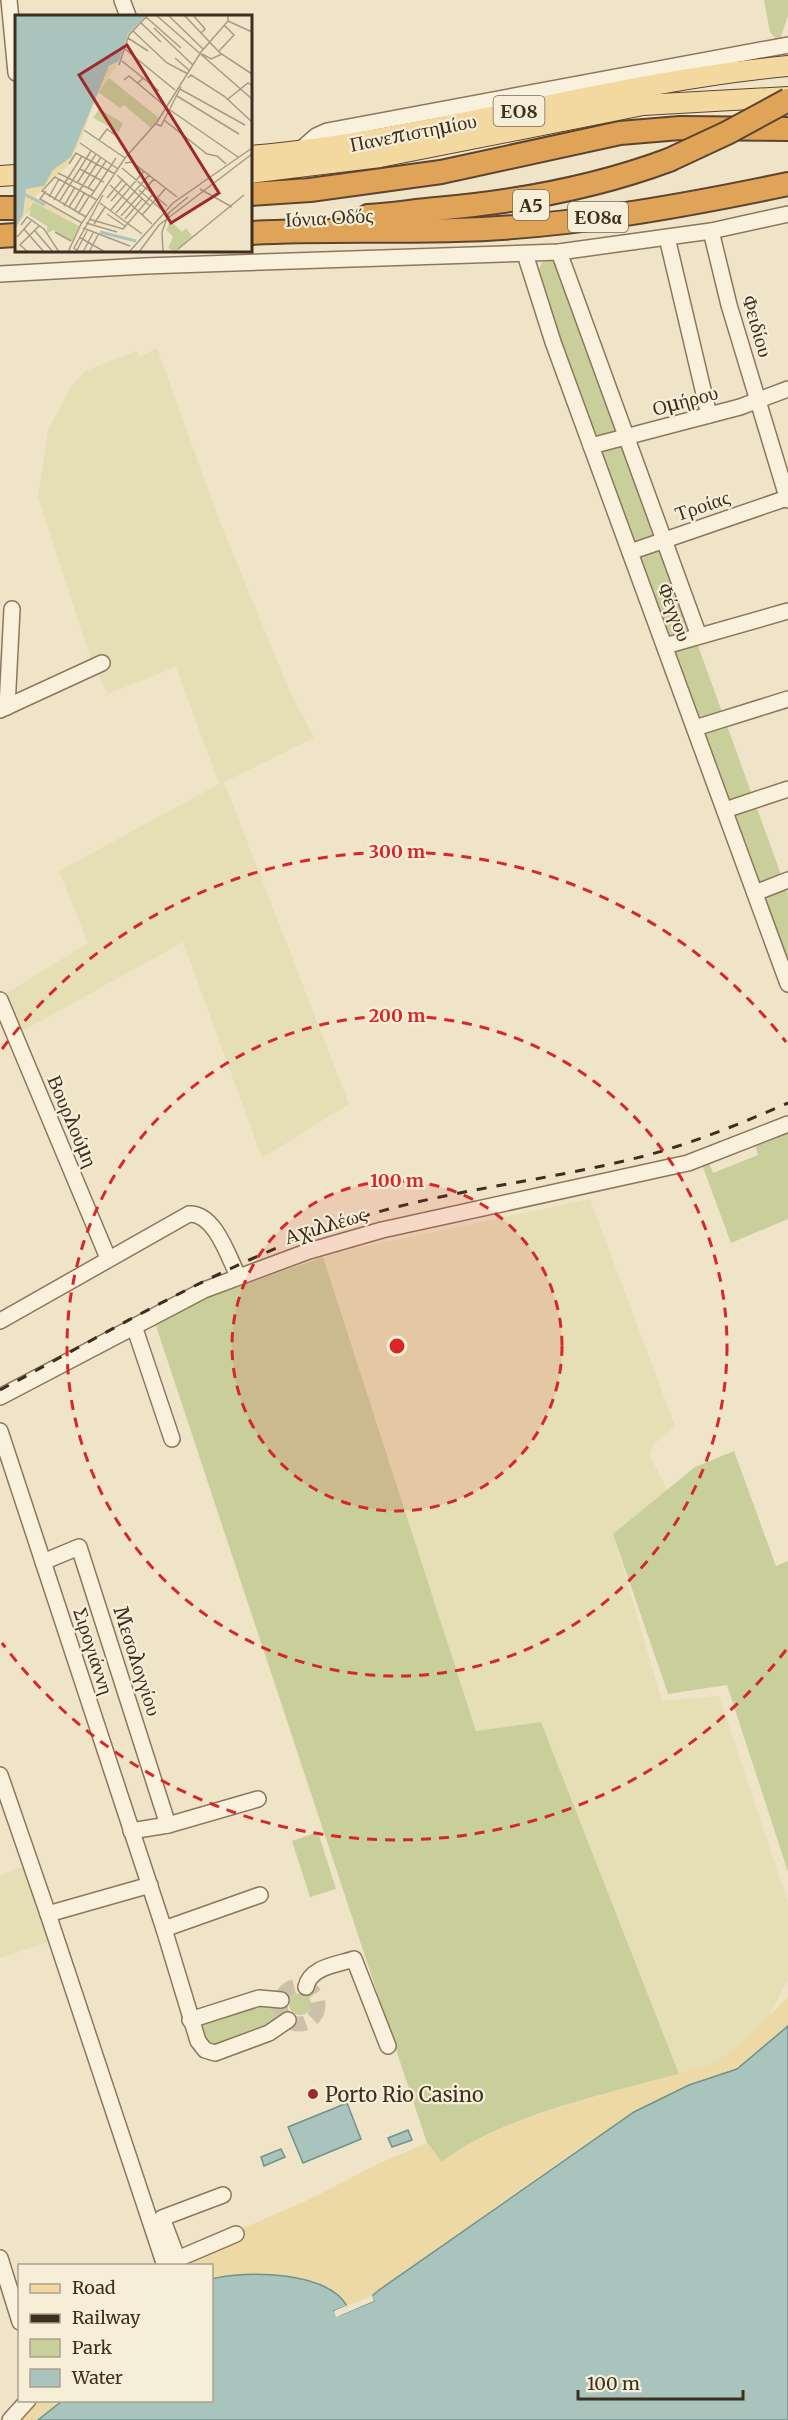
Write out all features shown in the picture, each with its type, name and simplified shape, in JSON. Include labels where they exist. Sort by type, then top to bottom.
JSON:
[{"type":"highway","name":"Α5","points":[[671,164],[788,98]]},
{"type":"highway","name":"Α5","points":[[332,229],[385,220],[442,217],[543,203],[631,182],[738,138],[788,111]]},
{"type":"highway","name":"Ιόνια Οδός","points":[[252,194],[310,190],[441,172],[620,133],[680,128],[788,129]]},
{"type":"highway","name":"Ιόνια Οδός","points":[[252,222],[407,212],[540,196],[671,164]]},
{"type":"highway","name":"ΕΟ8α","points":[[332,229],[456,230],[547,222],[610,215],[788,184]]},
{"type":"highway","points":[[0,208],[15,207]]},
{"type":"highway","name":"Ιόνια Οδός","points":[[252,233],[332,229]]},
{"type":"highway","points":[[0,236],[15,235]]},
{"type":"main road","name":"Πανεπιστημίου","points":[[252,156],[417,133],[706,75],[788,66]]},
{"type":"main road","name":"Πανεπιστημίου","points":[[252,173],[380,157],[643,105],[788,98]]},
{"type":"main road","points":[[0,176],[15,175]]},
{"type":"street","points":[[9,0],[15,63]]},
{"type":"street","points":[[122,0],[128,15]]},
{"type":"street","points":[[299,151],[316,136],[327,131],[788,45]]},
{"type":"street","points":[[0,274],[145,266],[560,252],[711,231],[788,214]]},
{"type":"street","name":"Φειδίου","points":[[711,231],[729,305],[758,400],[784,473],[788,499]]},
{"type":"street","points":[[669,246],[709,415]]},
{"type":"street","points":[[560,252],[699,636]]},
{"type":"street","name":"Φέγγου","points":[[525,254],[536,292],[591,446],[788,981]]},
{"type":"street","name":"Ομήρου","points":[[591,446],[709,415],[788,389]]},
{"type":"street","name":"Τροίας","points":[[630,552],[788,499]]},
{"type":"street","points":[[12,609],[4,708],[102,663]]},
{"type":"street","points":[[665,646],[788,611]]},
{"type":"street","points":[[695,728],[788,699]]},
{"type":"street","points":[[725,810],[788,789]]},
{"type":"street","points":[[755,893],[788,880]]},
{"type":"street","name":"Βουρλούμη","points":[[0,1000],[108,1258]]},
{"type":"street","name":"Αχιλλέως","points":[[0,1397],[204,1290],[238,1276],[355,1236],[688,1163],[788,1124]]},
{"type":"street","points":[[0,1321],[178,1218],[192,1214],[209,1221],[238,1276]]},
{"type":"street","points":[[134,1326],[172,1439]]},
{"type":"street","name":"Σιρογιάννη","points":[[0,1431],[150,1885],[198,2041],[211,2053],[269,2033],[288,2020]]},
{"type":"street","name":"Μεσολογγίου","points":[[43,1562],[79,1547],[168,1826]]},
{"type":"street","points":[[0,1775],[172,2264]]},
{"type":"street","points":[[131,1831],[168,1826],[258,1799]]},
{"type":"street","points":[[48,1914],[150,1885]]},
{"type":"street","points":[[164,1929],[260,1894]]},
{"type":"street","points":[[306,1987],[307,1980],[314,1972],[354,1959],[388,2046]]},
{"type":"street","points":[[190,2020],[259,1998],[281,2000]]},
{"type":"street","points":[[172,2264],[162,2218],[224,2195]]},
{"type":"street","points":[[172,2264],[236,2234]]},
{"type":"street","points":[[0,2258],[18,2316]]},
{"type":"street","points":[[10,2420],[26,2402]]},
{"type":"shaded area","points":[[157,348],[218,517],[288,687],[314,738],[224,782],[349,1104],[262,1158],[183,942],[19,1033],[3,995],[88,943],[59,871],[219,784],[176,667],[108,694],[91,660],[38,497],[48,430],[70,388],[85,371],[136,351],[139,357]]},
{"type":"shaded area","points":[[590,1199],[675,1426],[653,1445],[650,1456],[668,1491],[613,1534],[662,1701],[719,1696],[788,1903],[788,1980],[768,2017],[737,2047],[715,2063],[679,2074],[541,1722],[476,1731],[323,1257]]},
{"type":"shaded area","points":[[25,1866],[52,1941],[0,1958],[0,1875]]},
{"type":"green space","points":[[764,0],[788,0],[788,15],[781,37],[777,40],[770,32]]},
{"type":"green space","points":[[559,260],[621,431],[595,437],[538,272],[542,262]]},
{"type":"green space","points":[[626,443],[658,537],[634,546],[600,449]]},
{"type":"green space","points":[[663,545],[695,633],[669,641],[637,555]]},
{"type":"green space","points":[[697,643],[788,894],[788,972],[672,650]]},
{"type":"green space","points":[[788,1130],[788,1219],[731,1243],[701,1162],[708,1160],[713,1173],[758,1155],[754,1141]]},
{"type":"green space","points":[[323,1257],[476,1731],[541,1722],[679,2074],[555,2108],[524,2119],[466,2146],[442,2162],[427,2143],[155,1323],[204,1298]]},
{"type":"green space","points":[[734,1451],[776,1566],[788,1561],[788,1872],[727,1685],[668,1694],[613,1534],[695,1467]]},
{"type":"green space","points":[[318,1832],[336,1889],[310,1897],[292,1841]]},
{"type":"green space","points":[[300,1993],[308,1996],[311,2004],[308,2012],[300,2015],[292,2012],[289,2004],[292,1996]]},
{"type":"green space","points":[[280,2002],[285,2017],[215,2053],[190,2020],[234,2005]]},
{"type":"sand","points":[[788,1997],[788,2026],[737,2069],[689,2085],[634,2112],[545,2172],[372,2296],[347,2306],[337,2294],[304,2280],[264,2274],[244,2274],[213,2279],[213,2264],[183,2264],[225,2236],[310,2199],[378,2164],[427,2143],[442,2162],[469,2144],[536,2115],[715,2063],[737,2047]]},
{"type":"sand","points":[[34,2402],[61,2402],[38,2420],[16,2420]]},
{"type":"water","points":[[788,2026],[788,2420],[38,2420],[61,2402],[213,2402],[213,2279],[264,2274],[304,2280],[337,2294],[347,2306],[334,2311],[340,2315],[374,2301],[372,2296],[379,2290],[634,2112],[689,2085],[737,2069]]},
{"type":"water","points":[[347,2103],[361,2139],[303,2163],[288,2127]]},
{"type":"water","points":[[408,2130],[412,2140],[392,2147],[388,2138]]},
{"type":"water","points":[[281,2149],[285,2157],[264,2166],[261,2157]]},
{"type":"pier","points":[[372,2295],[374,2301],[336,2317],[334,2311],[350,2304],[342,2311],[370,2300],[369,2296]]},
{"type":"tunnel","points":[[299,1986],[312,1992],[318,2005],[312,2018],[299,2024],[286,2018],[280,2005],[286,1992],[299,1986]]},
{"type":"railway","points":[[0,1390],[178,1294],[269,1251],[316,1232],[399,1206],[648,1155],[719,1132],[788,1103]]},
{"type":"place","name":"Porto Rio Casino","points":[[313,2094]]}]
